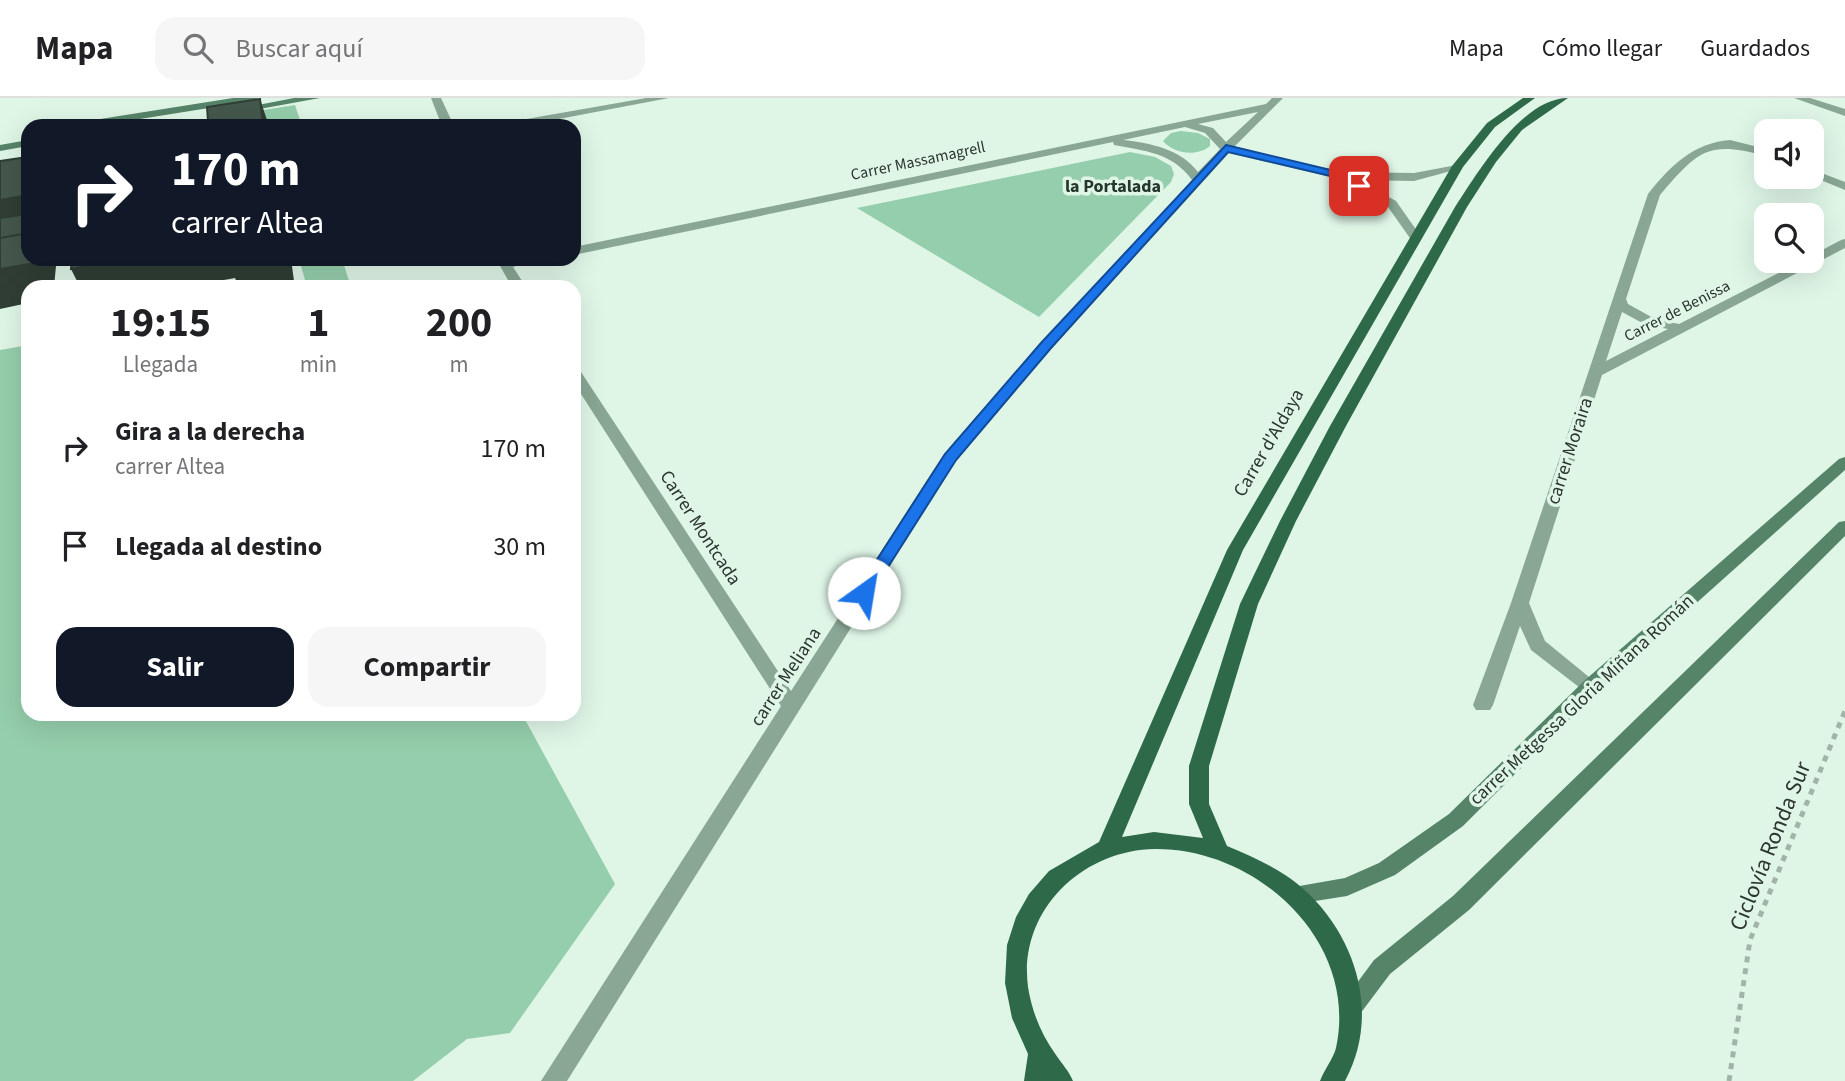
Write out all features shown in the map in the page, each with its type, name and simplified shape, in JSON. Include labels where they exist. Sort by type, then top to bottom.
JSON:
[{"type":"main road","points":[[120,119],[253,98]]},
{"type":"main road","points":[[182,119],[315,98]]},
{"type":"main road","name":"Carrer d'Aldaya","points":[[1107,849],[1235,550],[1458,166],[1491,125],[1530,98]]},
{"type":"main road","points":[[1219,850],[1199,803],[1199,766],[1255,593],[1288,521],[1338,426],[1461,207],[1491,160],[1518,128],[1563,98]]},
{"type":"main road","points":[[0,138],[21,135]]},
{"type":"main road","points":[[0,148],[21,145]]},
{"type":"main road","name":"carrer Metgessa Gloria Miñana Román","points":[[1296,895],[1347,887],[1387,869],[1456,820],[1591,686],[1845,462]]},
{"type":"main road","points":[[1352,1006],[1382,967],[1461,903],[1845,526]]},
{"type":"main road","points":[[1061,1081],[1040,1055],[1020,1012],[1014,968],[1021,928],[1041,893],[1070,866],[1107,849],[1155,841],[1180,842],[1219,850],[1260,868],[1296,895],[1325,928],[1343,965],[1352,1006],[1348,1048],[1332,1081]]},
{"type":"main road","points":[[1036,1081],[1040,1055]]},
{"type":"street","points":[[436,98],[445,119]]},
{"type":"street","points":[[543,119],[664,98]]},
{"type":"street","points":[[1799,98],[1845,113]]},
{"type":"street","name":"Carrer Massamagrell","points":[[581,250],[1183,125],[1274,102]]},
{"type":"street","name":"carrer Meliana","points":[[553,1081],[950,457],[1046,346],[1226,149],[1274,102]]},
{"type":"street","points":[[1183,125],[1209,130],[1226,149],[1343,176],[1414,177],[1458,166]]},
{"type":"street","points":[[1097,142],[1131,144],[1163,152],[1183,160],[1198,180]]},
{"type":"street","name":"carrer Moraira","points":[[1483,705],[1520,603],[1654,194],[1683,162],[1717,142],[1743,143],[1754,148]]},
{"type":"street","points":[[1343,176],[1392,204],[1416,238]]},
{"type":"street","points":[[1824,177],[1845,186]]},
{"type":"street","name":"Carrer de Benissa","points":[[1824,254],[1845,243]]},
{"type":"street","name":"Carrer de Benissa","points":[[1596,372],[1788,273]]},
{"type":"street","points":[[1620,299],[1622,306],[1636,316],[1681,328]]},
{"type":"street","name":"Carrer Montcada","points":[[581,383],[792,706]]},
{"type":"street","points":[[1520,603],[1536,645],[1591,686]]},
{"type":"path","name":"Ciclovía Ronda Sur","points":[[1729,1081],[1750,940],[1845,711]]},
{"type":"green space","points":[[295,105],[300,119],[208,119]]},
{"type":"green space","points":[[1171,133],[1198,133],[1210,139],[1210,146],[1192,153],[1173,149],[1163,141]]},
{"type":"green space","points":[[1130,152],[1155,157],[1171,166],[1174,174],[1171,182],[1039,317],[857,208]]},
{"type":"green space","points":[[301,266],[344,266],[349,280],[305,280]]},
{"type":"green space","points":[[21,346],[21,721],[526,721],[615,884],[510,1033],[467,1039],[413,1081],[0,1081],[0,350]]},
{"type":"building","points":[[260,99],[262,119],[208,119],[207,107]]},
{"type":"building","points":[[21,158],[21,196],[0,200],[0,161]]},
{"type":"building","points":[[21,215],[21,234],[0,238],[0,218]]},
{"type":"building","points":[[21,234],[21,265],[0,269],[0,238]]},
{"type":"district","name":"la Portalada","points":[[1113,186]]},
{"type":"route","points":[[864,593],[950,457],[1046,346],[1226,149],[1343,176],[1359,186]]}]
